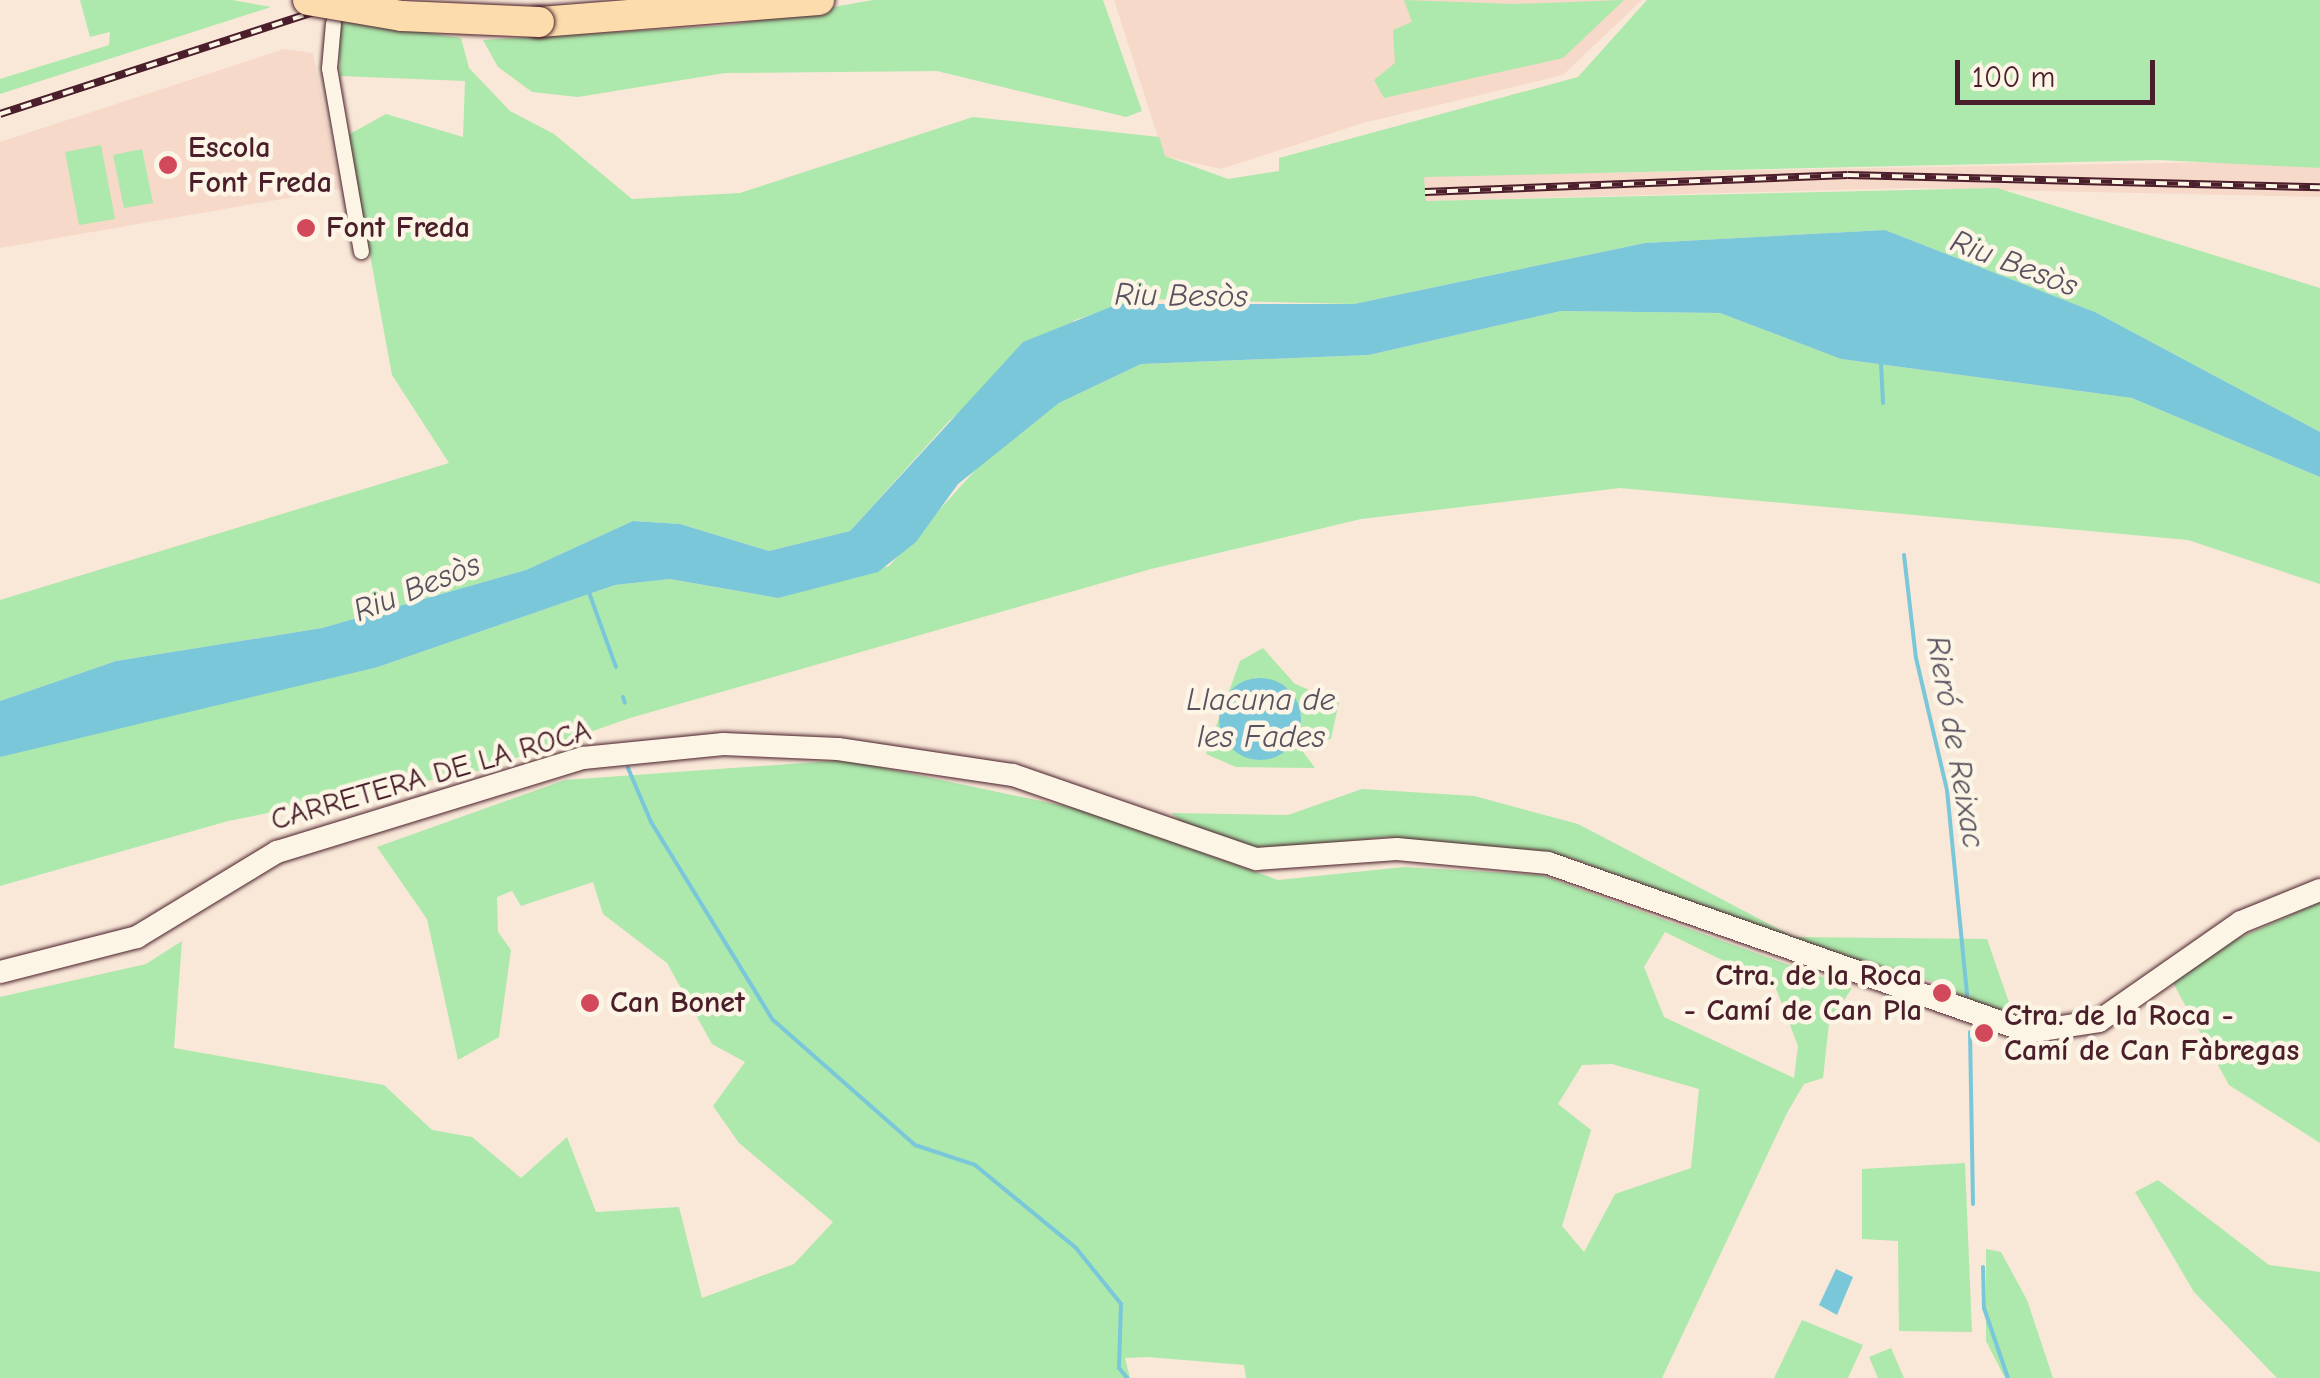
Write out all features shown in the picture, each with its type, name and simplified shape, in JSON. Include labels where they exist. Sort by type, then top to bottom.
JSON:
[{"type":"highway","points":[[308,0],[402,16],[539,22],[819,0]]},
{"type":"highway","points":[[664,12],[744,0]]},
{"type":"street","points":[[333,22],[329,68],[361,251]]},
{"type":"street","name":"CARRETERA DE LA ROCA","points":[[0,972],[138,937],[277,852],[583,758],[723,744],[838,749],[1013,775],[1256,859],[1396,849],[1548,863],[2028,1032],[2100,1021],[2241,922],[2320,890]]},
{"type":"shaded area","points":[[1114,0],[1642,0],[1563,75],[1363,123],[1221,169],[1164,156]]},
{"type":"shaded area","name":"Escola Font Freda","points":[[284,49],[313,53],[340,189],[0,248],[0,142]]},
{"type":"shaded area","points":[[2225,162],[2320,168],[2320,197],[1912,188],[1425,201],[1424,176]]},
{"type":"green space","points":[[80,0],[232,0],[271,7],[0,94],[0,79],[109,45],[110,32],[90,37]]},
{"type":"green space","points":[[873,0],[1103,0],[1142,111],[1126,117],[937,71],[725,73],[578,97],[532,92],[498,67],[483,40],[730,25]]},
{"type":"green space","points":[[1404,0],[1514,4],[1624,0],[1563,58],[1384,98],[1374,80],[1395,63],[1393,30],[1412,22]]},
{"type":"green space","points":[[1647,0],[2320,0],[2320,168],[2159,160],[1424,177],[1426,201],[1997,188],[2320,288],[2320,432],[2095,312],[1885,230],[1645,243],[1354,304],[1139,299],[1075,320],[949,421],[850,531],[769,551],[680,524],[633,521],[526,570],[322,628],[116,661],[0,701],[0,600],[449,463],[392,375],[348,135],[386,114],[463,137],[465,81],[340,76],[339,19],[461,38],[469,68],[510,111],[554,134],[632,199],[740,193],[973,117],[1159,137],[1165,156],[1228,179],[1279,171],[1279,158],[1578,77]]},
{"type":"green space","points":[[101,145],[115,219],[79,225],[65,152]]},
{"type":"green space","points":[[142,149],[153,203],[124,208],[113,155]]},
{"type":"green space","points":[[1561,311],[1720,313],[1841,359],[2132,398],[2320,477],[2320,584],[2188,540],[1620,488],[1361,519],[1151,569],[630,718],[482,770],[228,821],[0,886],[0,757],[30,745],[378,667],[615,585],[670,579],[778,598],[889,566],[978,467],[1059,403],[1141,364],[1369,355]]},
{"type":"green space","points":[[1263,648],[1295,684],[1339,702],[1331,739],[1298,745],[1315,768],[1236,767],[1206,754],[1240,661]]},
{"type":"green space","points":[[846,760],[1083,810],[1278,880],[1404,867],[1541,875],[1852,988],[1829,1023],[1823,1078],[1804,1084],[1787,1113],[1662,1378],[1246,1378],[1244,1365],[1148,1357],[1125,1358],[1130,1378],[0,1378],[0,997],[146,964],[182,941],[174,1048],[384,1085],[432,1130],[472,1137],[521,1178],[567,1137],[596,1212],[679,1207],[702,1298],[794,1264],[833,1222],[739,1143],[713,1106],[745,1062],[712,1044],[667,963],[603,914],[593,882],[521,906],[512,891],[497,897],[498,932],[511,950],[499,1037],[458,1060],[427,919],[377,847],[565,780]],"holes":[[[1665,932],[1775,986],[1798,1046],[1794,1078],[1664,1017],[1644,967]],[[1612,1064],[1699,1089],[1691,1168],[1615,1194],[1584,1252],[1562,1226],[1591,1130],[1558,1104],[1582,1065]]]},
{"type":"green space","points":[[1362,789],[1474,796],[1578,824],[1794,937],[1987,939],[2016,1023],[1931,981],[1774,938],[1569,857],[1385,837],[1263,850],[1193,831],[1171,813],[1288,815]]},
{"type":"green space","points":[[2320,902],[2320,1143],[2229,1085],[2173,983],[2216,948]]},
{"type":"green space","points":[[1965,1163],[1972,1332],[1899,1331],[1898,1241],[1862,1239],[1862,1169]]},
{"type":"green space","points":[[2158,1180],[2269,1265],[2320,1272],[2320,1378],[2277,1378],[2194,1292],[2135,1192]]},
{"type":"green space","points":[[1986,1249],[2001,1252],[2027,1300],[2053,1378],[2005,1378],[1986,1341]]},
{"type":"green space","points":[[1802,1320],[1863,1345],[1848,1378],[1774,1378]]},
{"type":"green space","points":[[1891,1348],[1904,1378],[1878,1378],[1869,1357]]},
{"type":"water","points":[[1885,230],[2095,312],[2320,432],[2320,477],[2132,398],[1841,359],[1720,313],[1561,311],[1369,355],[1141,364],[1059,403],[958,484],[916,542],[878,572],[778,598],[670,579],[615,585],[378,667],[0,757],[0,701],[116,661],[322,628],[526,570],[633,521],[680,524],[769,551],[850,531],[1023,342],[1118,304],[1354,304],[1645,243]]},
{"type":"water","name":"Llacuna de les Fades","points":[[1260,678],[1289,690],[1301,719],[1289,748],[1260,760],[1231,748],[1219,719],[1231,690]]},
{"type":"water","points":[[1836,1269],[1853,1277],[1837,1315],[1819,1305]]},
{"type":"waterway","name":"Rieró de Reixac","points":[[1881,363],[1883,403]]},
{"type":"waterway","name":"Rieró de Reixac","points":[[1904,555],[1916,658],[1947,790],[1967,995]]},
{"type":"waterway","points":[[587,587],[616,667]]},
{"type":"waterway","points":[[623,697],[625,703]]},
{"type":"waterway","points":[[628,768],[651,822],[772,1019],[915,1145],[975,1165],[1076,1248],[1121,1304],[1119,1368],[1127,1378]]},
{"type":"waterway","name":"Rieró de Reixac","points":[[1970,1032],[1973,1204]]},
{"type":"waterway","name":"Rieró de Reixac","points":[[1983,1267],[1984,1308],[2008,1378]]},
{"type":"railway","points":[[0,114],[350,0]]},
{"type":"railway","points":[[1425,192],[1848,175],[2320,187]]},
{"type":"place","name":"Escola Font Freda","points":[[168,165]]},
{"type":"place","name":"Font Freda","points":[[306,228]]},
{"type":"place","name":"Ctra. de la Roca - Camí de Can Pla","points":[[1942,993]]},
{"type":"place","name":"Can Bonet","points":[[590,1003]]},
{"type":"place","name":"Ctra. de la Roca - Camí de Can Fàbregas","points":[[1984,1033]]},
{"type":"water label","name":"Riu Besòs","points":[[2014,264]]},
{"type":"water label","name":"Riu Besòs","points":[[1181,296]]},
{"type":"water label","name":"Riu Besòs","points":[[417,588]]}]
